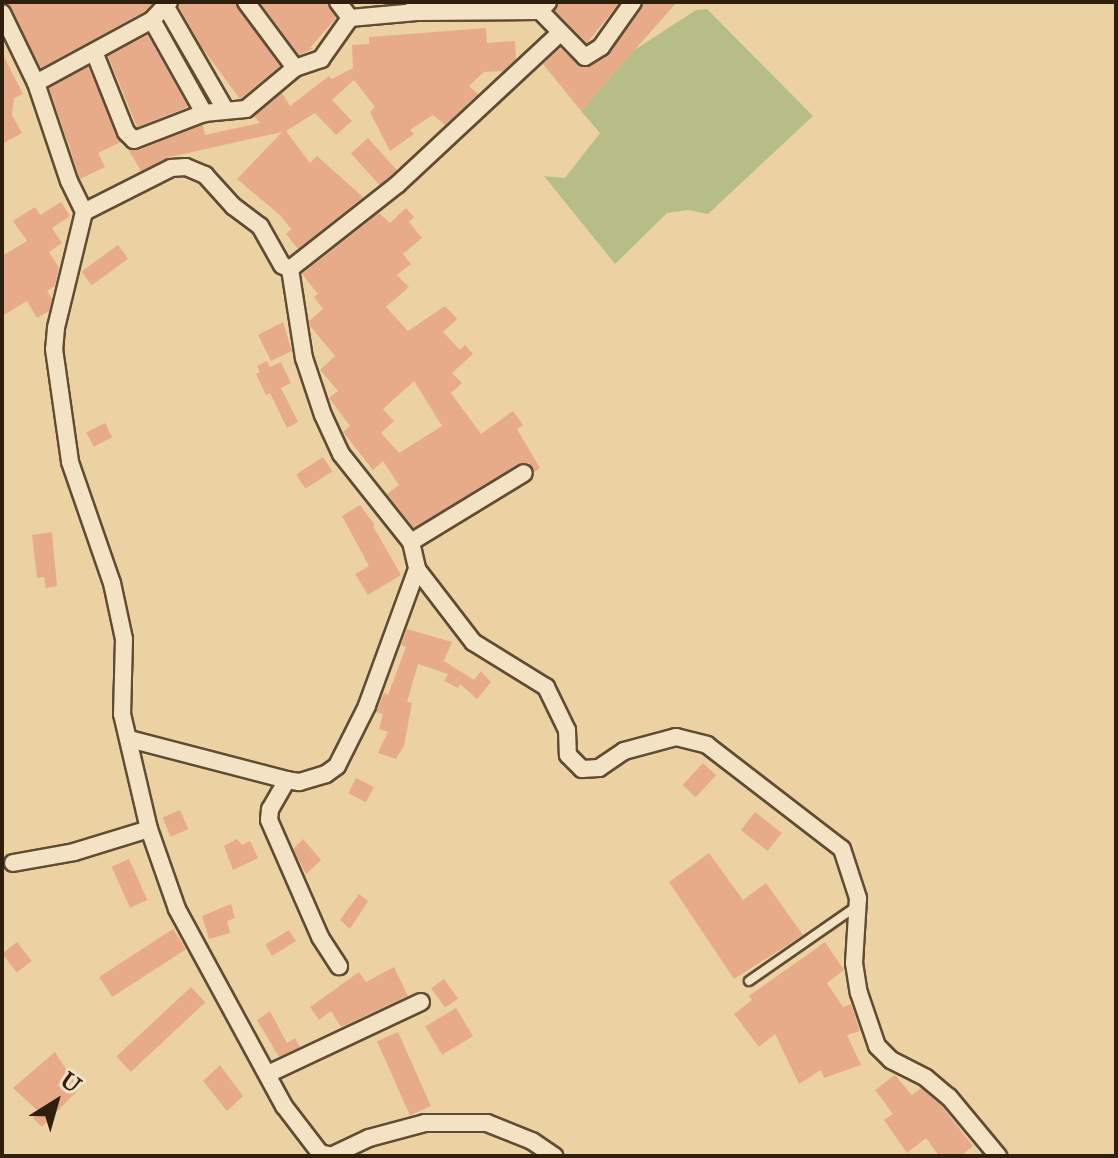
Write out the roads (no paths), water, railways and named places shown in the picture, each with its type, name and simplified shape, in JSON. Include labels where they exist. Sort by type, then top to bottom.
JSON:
[{"type":"street","points":[[246,2],[295,68]]},
{"type":"street","points":[[338,2],[350,18]]},
{"type":"street","points":[[95,54],[126,132],[134,140],[204,113],[246,109],[295,68],[321,59],[350,18],[416,7],[544,6],[560,33],[585,57],[593,55],[633,2]]},
{"type":"street","points":[[36,83],[95,54],[152,20],[167,4],[225,109]]},
{"type":"street","points":[[2,13],[36,83],[69,181],[84,212],[54,349],[70,462],[112,583],[124,639],[122,714],[149,829],[177,909],[284,1106],[324,1155],[369,1138],[425,1123],[487,1123],[532,1141],[554,1156]]},
{"type":"street","points":[[152,20],[204,113]]},
{"type":"street","points":[[290,269],[398,184],[560,33]]},
{"type":"street","points":[[84,212],[171,168],[186,167],[205,175],[233,206],[260,226],[282,265],[290,269]]},
{"type":"street","points":[[290,269],[304,358],[323,415],[341,454],[411,542],[417,569],[473,642],[546,687],[567,730],[566,750],[582,769],[599,768],[624,751],[676,737],[707,745],[842,849],[857,888],[854,963],[859,993],[877,1046],[891,1060],[926,1078],[949,1097],[998,1156]]},
{"type":"street","points":[[411,542],[524,473]]},
{"type":"street","points":[[130,739],[287,780],[316,779],[337,766],[367,706],[417,569]]},
{"type":"street","points":[[287,780],[270,809],[269,820],[320,937],[339,966]]},
{"type":"street","points":[[13,863],[74,852],[149,829]]},
{"type":"street","points":[[268,1074],[421,1002]]},
{"type":"lane","points":[[749,981],[857,905]]}]
